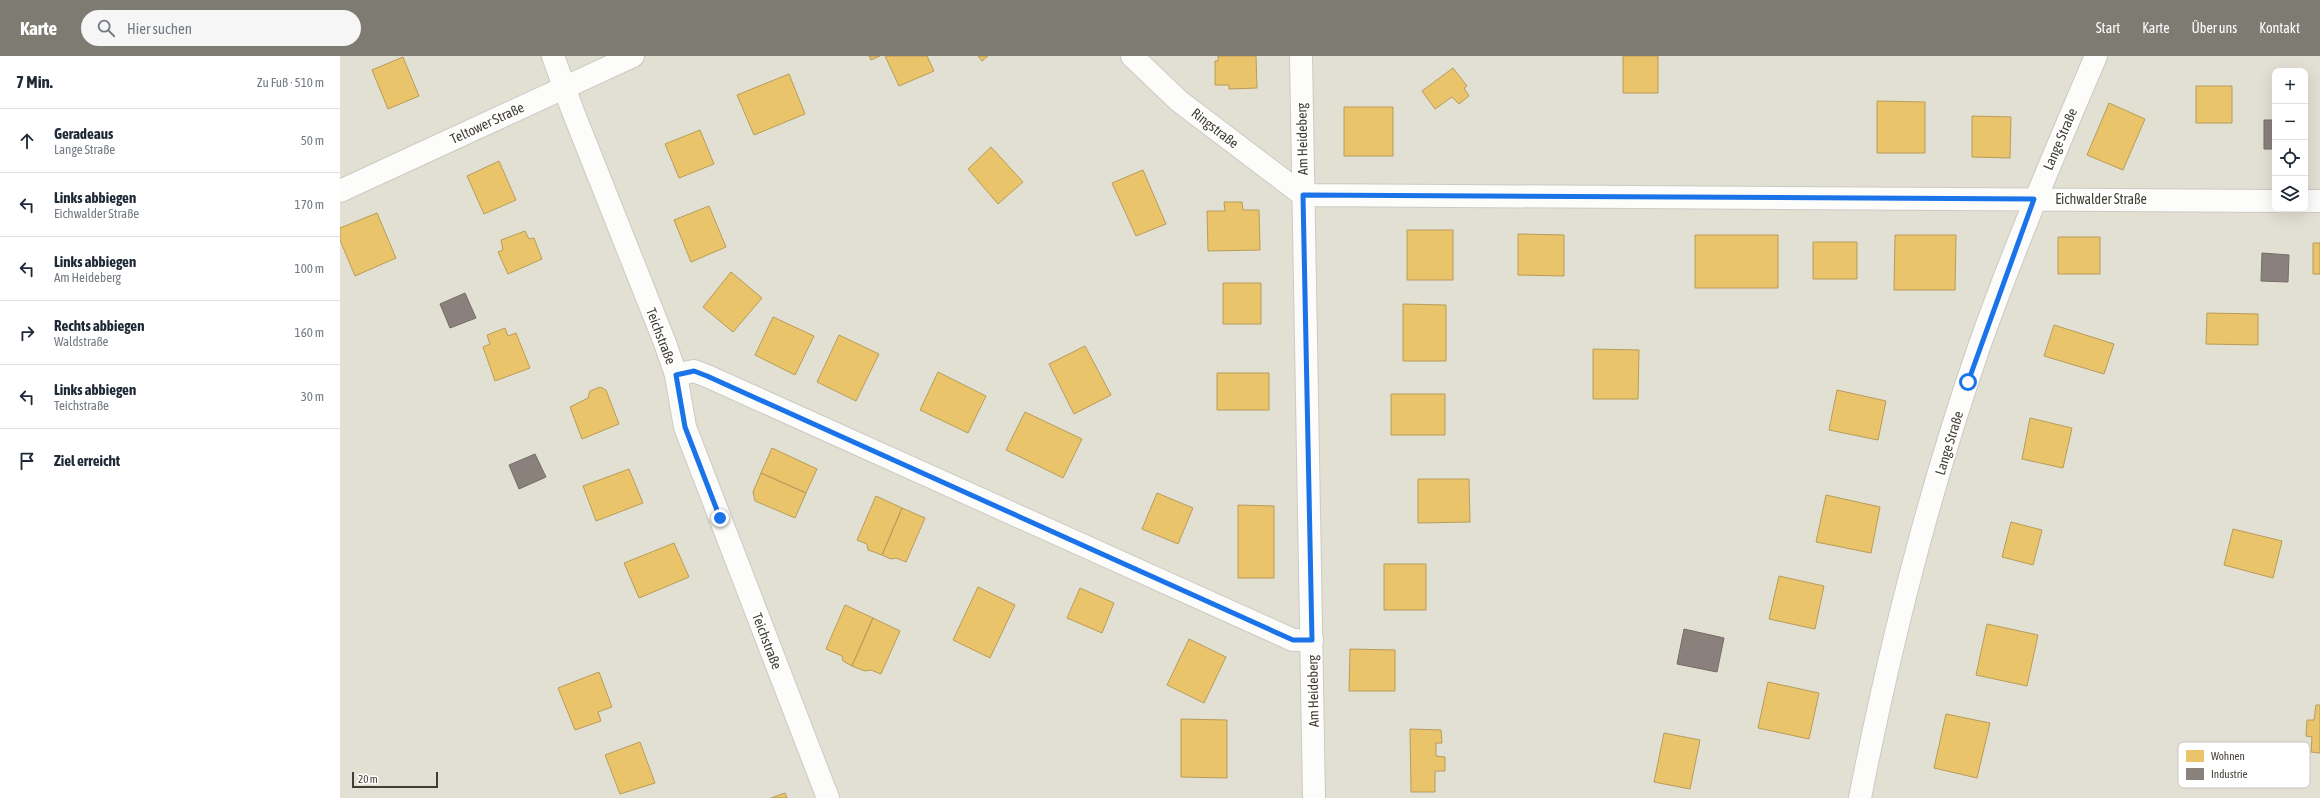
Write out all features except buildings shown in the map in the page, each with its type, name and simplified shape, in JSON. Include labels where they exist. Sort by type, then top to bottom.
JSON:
[{"type":"street","name":"Teichstraße","points":[[553,56],[564,88],[676,375],[685,427],[828,798]]},
{"type":"street","name":"Teltower Straße","points":[[340,191],[634,56]]},
{"type":"street","name":"Ringstraße","points":[[1132,56],[1179,101],[1303,195]]},
{"type":"street","name":"Am Heideberg","points":[[1301,56],[1314,798]]},
{"type":"street","name":"Lange Straße","points":[[1860,798],[1883,686],[1920,535],[1980,346],[2034,199],[2096,56]]},
{"type":"street","name":"Eichwalder Straße","points":[[1303,195],[2272,201]]},
{"type":"street","points":[[2308,201],[2320,201]]},
{"type":"street","points":[[676,375],[694,371],[707,376],[1293,640],[1312,640]]},
{"type":"shaded area","points":[[340,56],[2320,56],[2320,798],[340,798]]},
{"type":"route","points":[[720,518],[685,427],[676,375],[694,371],[707,376],[1293,640],[1312,640],[1303,195],[2034,199],[1968,382]]}]
